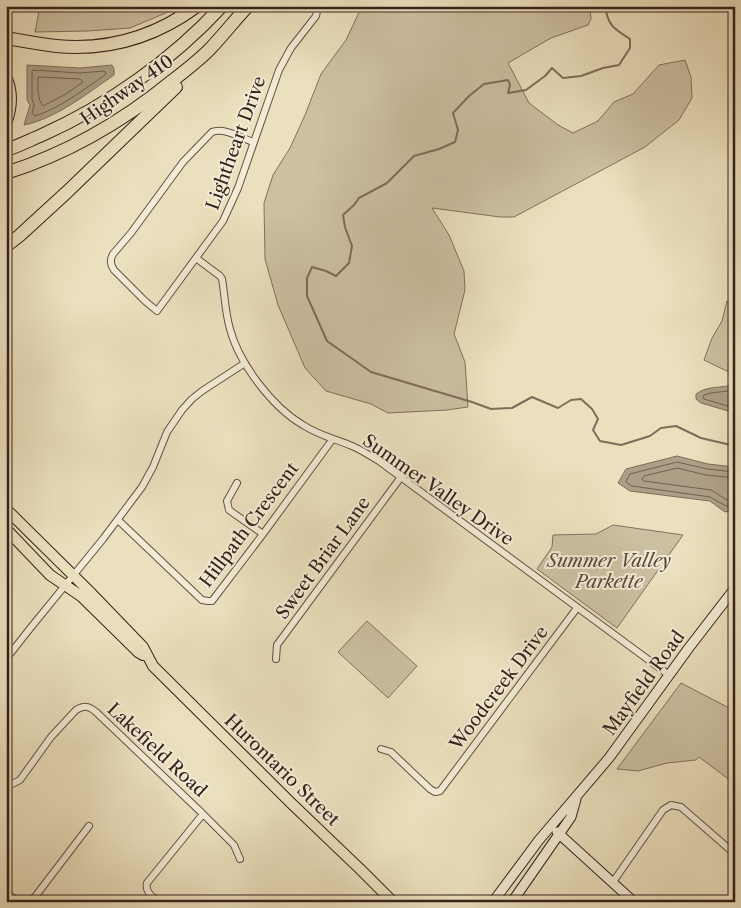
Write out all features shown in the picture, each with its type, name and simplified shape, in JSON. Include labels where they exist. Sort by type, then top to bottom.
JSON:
[{"type":"highway","points":[[6,38],[57,46],[104,45],[124,42],[157,30],[177,20],[197,6]]},
{"type":"highway","name":"Highway 410","points":[[6,150],[67,124],[142,77],[174,52],[222,6]]},
{"type":"highway","name":"Highway 410","points":[[6,172],[60,152],[124,118],[153,97],[209,50],[248,6]]},
{"type":"highway","points":[[6,246],[67,192],[201,64],[209,50]]},
{"type":"highway","points":[[6,78],[10,89],[11,101],[6,121]]},
{"type":"main road","name":"Hurontario Street","points":[[6,509],[143,647],[153,666],[393,902]]},
{"type":"main road","name":"Hurontario Street","points":[[6,529],[50,575],[81,596],[138,652],[150,660]]},
{"type":"main road","name":"Mayfield Road","points":[[494,902],[539,840],[615,751],[669,675],[735,588]]},
{"type":"main road","name":"Mayfield Road","points":[[512,902],[572,817],[577,796]]},
{"type":"main road","points":[[551,827],[634,902]]},
{"type":"street","name":"Lightheart Drive","points":[[253,142],[223,131],[217,130],[212,132],[183,162],[131,233],[113,254],[111,263],[114,270],[157,311],[217,230],[230,208],[276,77],[291,48],[316,16],[318,6]]},
{"type":"street","name":"Summer Valley Drive","points":[[196,258],[222,279],[230,329],[245,363],[268,394],[290,416],[302,425],[332,440],[368,454],[669,675]]},
{"type":"street","points":[[6,659],[118,520],[148,476],[167,432],[182,410],[202,390],[245,363]]},
{"type":"street","name":"Hillpath Crescent","points":[[118,520],[202,600],[212,601],[332,440]]},
{"type":"street","name":"Sweet Briar Lane","points":[[276,658],[277,645],[401,477]]},
{"type":"street","points":[[237,483],[227,501],[229,510],[263,534]]},
{"type":"street","name":"Woodcreek Drive","points":[[381,749],[391,752],[430,789],[435,792],[440,791],[577,608]]},
{"type":"street","name":"Lakefield Road","points":[[6,784],[12,784],[20,780],[51,737],[76,710],[86,706],[96,712],[204,814]]},
{"type":"street","points":[[613,882],[663,810],[671,805],[682,807],[735,854]]},
{"type":"street","points":[[158,902],[148,891],[147,883],[204,814],[234,845],[240,859]]},
{"type":"street","points":[[31,902],[88,826]]},
{"type":"street","points":[[6,892],[18,902]]},
{"type":"green space","points":[[40,6],[177,6],[168,12],[130,28],[35,32]]},
{"type":"green space","points":[[362,6],[590,6],[591,19],[588,25],[551,38],[508,63],[529,103],[558,125],[573,133],[598,121],[614,102],[633,94],[659,65],[685,60],[691,77],[692,98],[679,120],[645,147],[514,217],[500,217],[432,208],[449,235],[464,271],[465,290],[454,334],[465,362],[468,407],[388,413],[371,404],[326,391],[305,368],[278,305],[265,259],[264,203],[273,175],[290,148],[321,74],[346,40]]},
{"type":"green space","points":[[727,301],[735,310],[735,375],[704,360],[712,338],[722,321]]},
{"type":"green space","name":"Summer Valley Parkette","points":[[613,525],[683,535],[617,628],[537,569],[552,547],[553,535],[596,534]]},
{"type":"green space","points":[[367,621],[417,666],[388,698],[338,652]]},
{"type":"green space","points":[[681,683],[735,711],[735,784],[699,757],[696,760],[667,763],[638,771],[617,769]]},
{"type":"water","points":[[27,65],[80,68],[112,65],[114,75],[59,111],[36,122],[24,125],[30,105],[27,100]]},
{"type":"water","points":[[735,384],[735,413],[701,403],[696,399],[696,394],[705,389]]},
{"type":"water","points":[[677,456],[708,464],[735,467],[735,510],[725,512],[710,501],[630,491],[618,483],[626,469]]},
{"type":"waterway","points":[[605,6],[610,23],[630,39],[630,48],[619,65],[603,68],[581,76],[563,78],[552,68],[545,76],[526,90],[508,93],[510,85],[508,80],[484,84],[453,113],[458,130],[455,142],[414,156],[387,183],[359,198],[343,215],[352,246],[349,263],[336,276],[312,267],[307,278],[307,296],[327,341],[371,372],[491,409],[512,408],[532,397],[558,408],[571,400],[581,399],[592,409],[598,419],[593,430],[600,441],[621,445],[650,436],[661,428],[676,426],[701,438],[735,446]]}]
